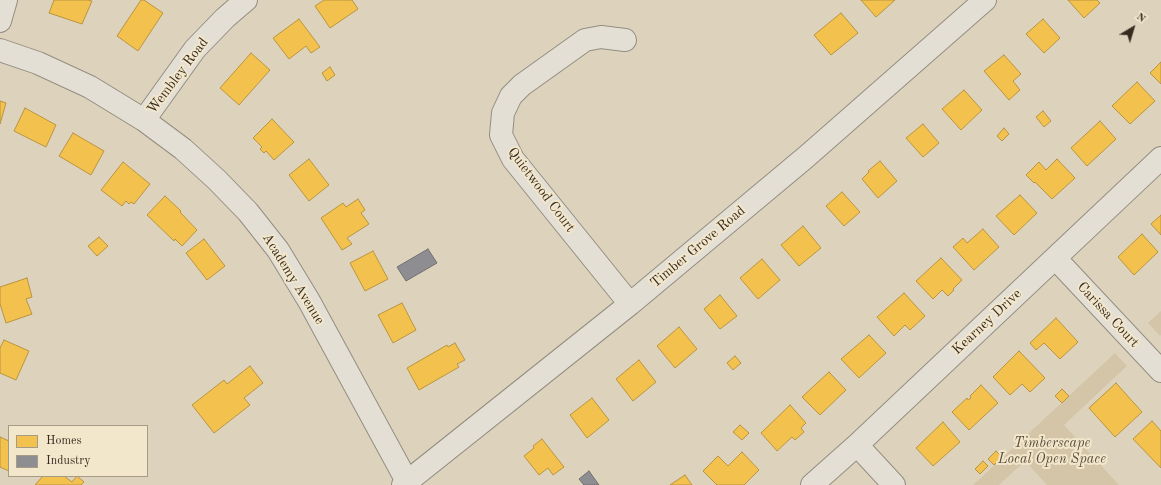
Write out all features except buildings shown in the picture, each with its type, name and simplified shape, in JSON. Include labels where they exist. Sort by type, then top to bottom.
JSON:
[{"type":"street","points":[[0,21],[6,0]]},
{"type":"street","name":"Wembley Road","points":[[144,120],[195,49],[225,18],[246,0]]},
{"type":"street","name":"Timber Grove Road","points":[[406,484],[630,304],[806,157],[985,0]]},
{"type":"street","name":"Quietwood Court","points":[[625,40],[601,37],[585,40],[522,85],[511,96],[503,113],[501,134],[513,159],[630,304]]},
{"type":"street","name":"Academy Avenue","points":[[0,50],[38,63],[90,87],[144,120],[183,149],[217,180],[248,212],[278,250],[309,301],[406,484]]},
{"type":"street","name":"Kearney Drive","points":[[812,485],[857,445],[1161,158]]},
{"type":"street","name":"Carissa Court","points":[[1055,258],[1161,372]]},
{"type":"street","points":[[857,445],[894,485]]},
{"type":"green space","points":[[1161,311],[1161,335],[1160,336],[1148,323]]},
{"type":"green space","name":"Timberscape Local Open Space","points":[[1115,353],[1127,366],[1064,425],[1119,485],[1047,485],[1025,461],[999,485],[973,485]]}]
